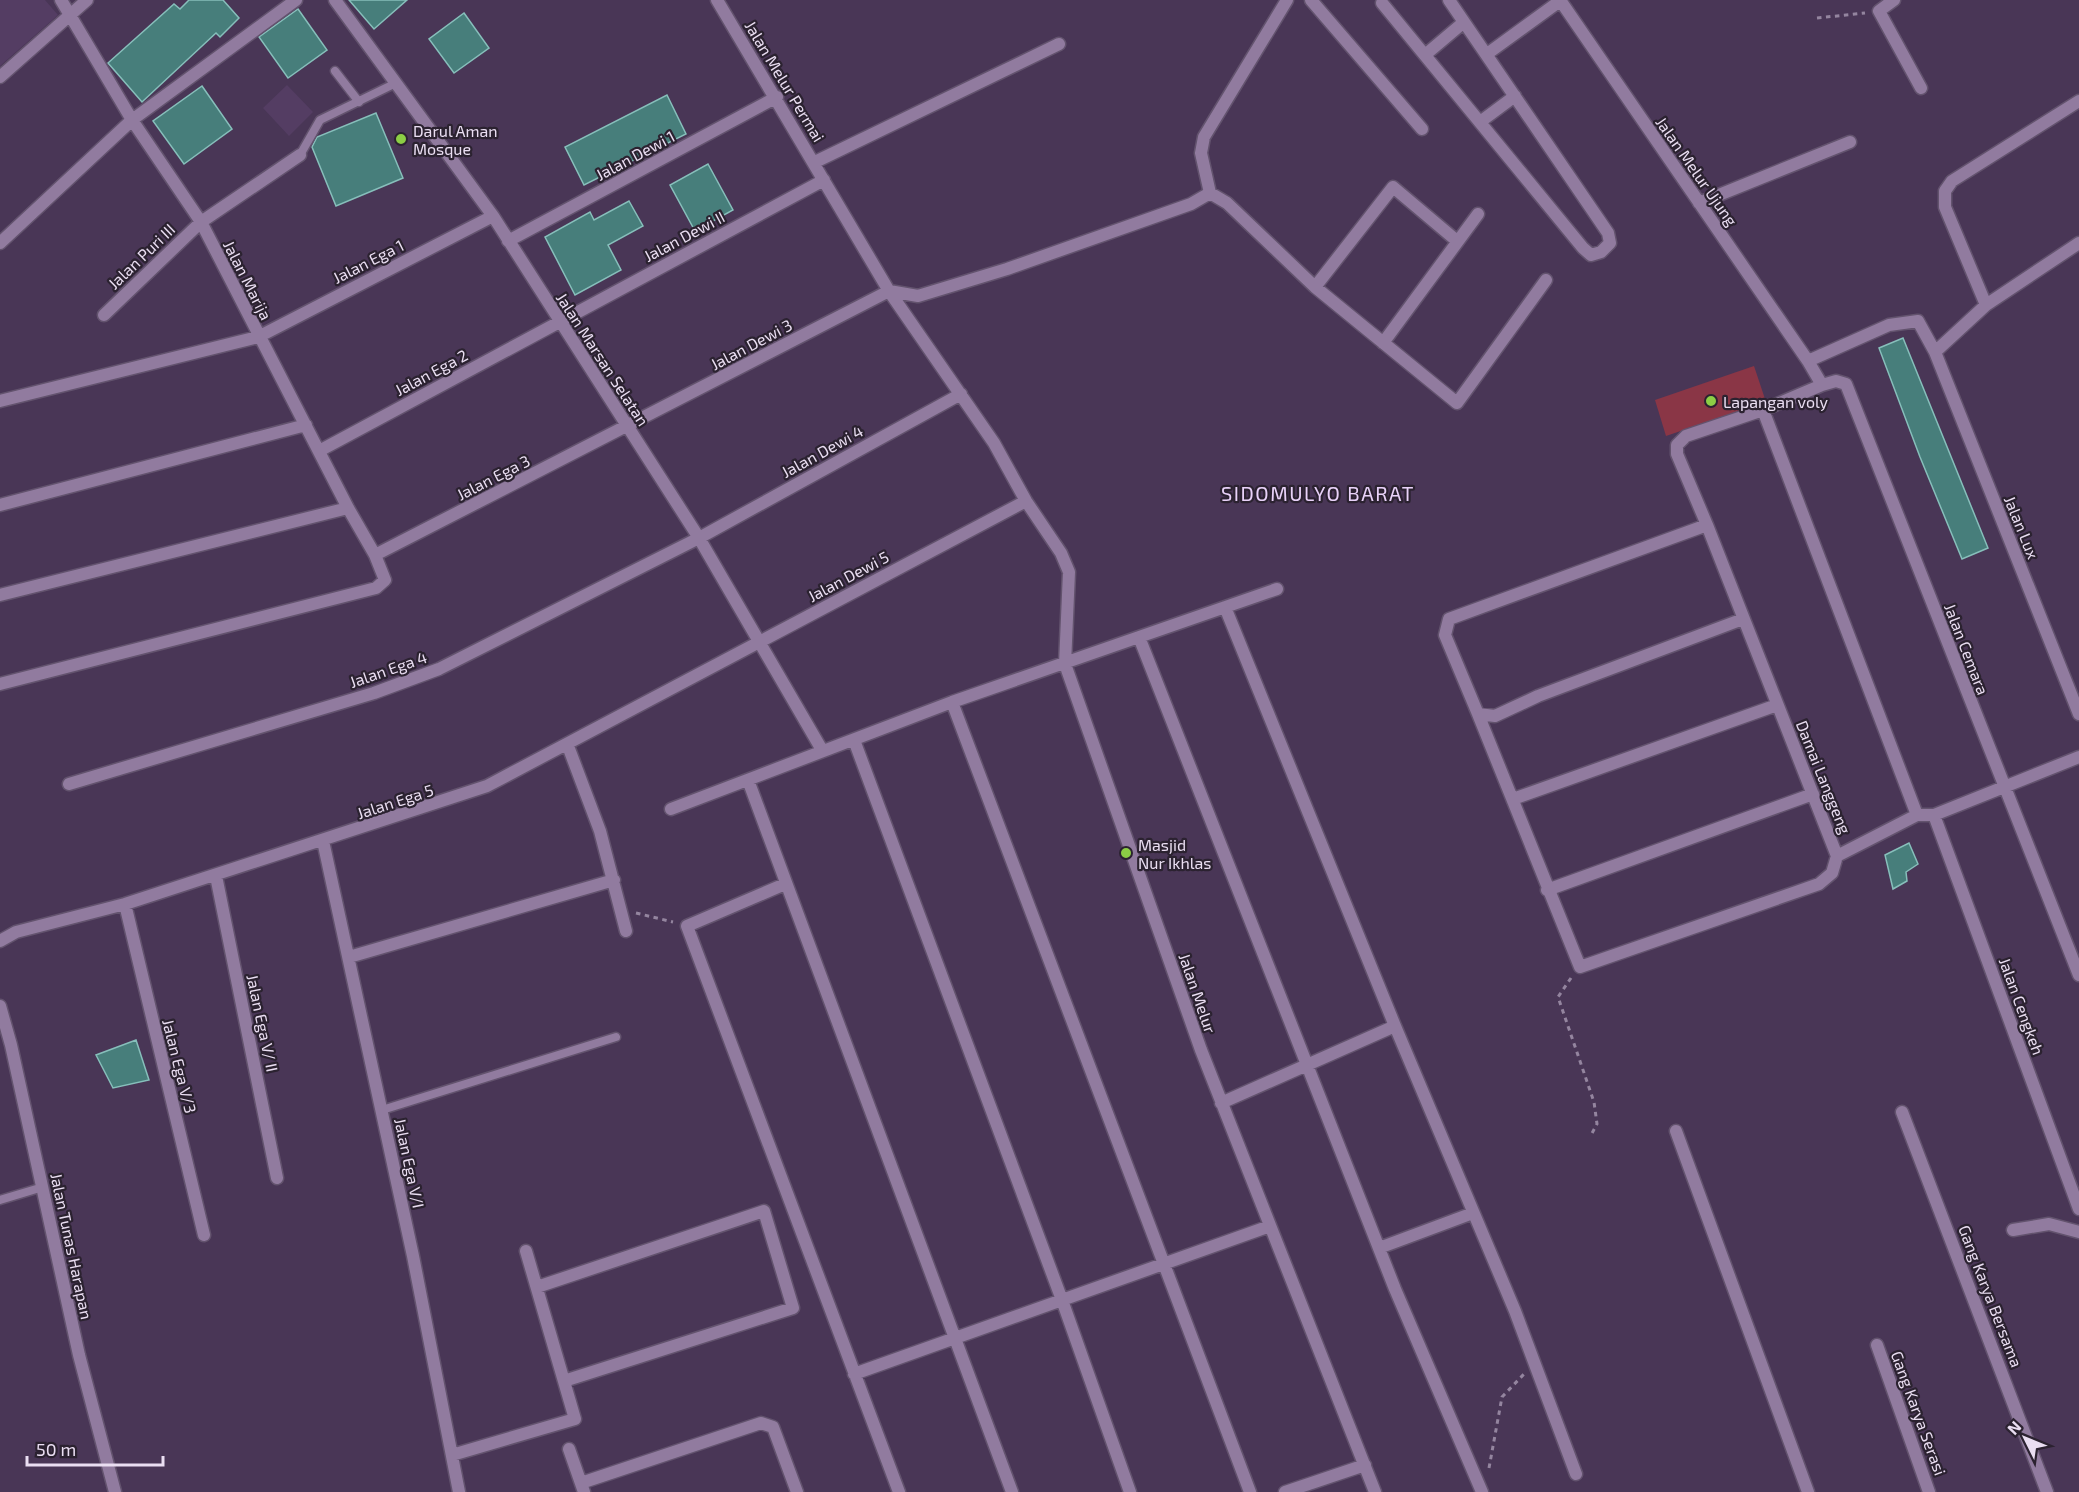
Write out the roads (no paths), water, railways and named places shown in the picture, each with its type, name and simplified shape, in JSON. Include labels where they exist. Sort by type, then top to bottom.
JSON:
[{"type":"street","name":"Jalan Marija","points":[[0,684],[365,591],[382,584],[383,574],[258,337],[201,222],[132,120],[61,0]]},
{"type":"street","points":[[0,77],[69,13],[87,0]]},
{"type":"street","points":[[0,243],[132,120],[296,0]]},
{"type":"street","name":"Jalan Marsan Selatan","points":[[335,0],[493,216],[699,538],[822,750]]},
{"type":"street","name":"Jalan Melur Permai","points":[[717,0],[777,97],[889,291]]},
{"type":"street","points":[[1287,0],[1204,137],[1201,153],[1210,193],[1227,204],[1315,287],[1457,403],[1546,280]]},
{"type":"street","points":[[1311,0],[1422,129]]},
{"type":"street","points":[[1382,3],[1583,248],[1591,255],[1601,252],[1610,243],[1608,233],[1449,0]]},
{"type":"street","points":[[1487,54],[1560,0]]},
{"type":"street","name":"Jalan Melur Ujung","points":[[1560,0],[1808,361]]},
{"type":"street","points":[[1894,0],[1879,11],[1921,88]]},
{"type":"street","points":[[1425,55],[1464,22]]},
{"type":"street","points":[[815,162],[1059,44]]},
{"type":"street","points":[[1480,122],[1515,96]]},
{"type":"street","name":"Jalan Dewi 1","points":[[508,241],[777,97]]},
{"type":"street","points":[[1986,305],[1945,207],[1945,191],[1952,181],[2079,101]]},
{"type":"street","points":[[1699,203],[1850,142]]},
{"type":"street","name":"Jalan Puri III","points":[[104,315],[201,222],[300,155]]},
{"type":"street","name":"Jalan Dewi II","points":[[559,321],[824,180]]},
{"type":"street","points":[[1315,287],[1393,188],[1457,241]]},
{"type":"street","points":[[889,291],[918,296],[1007,269],[1191,204],[1210,193]]},
{"type":"street","points":[[1383,343],[1478,214]]},
{"type":"street","name":"Jalan Ega 1","points":[[0,401],[258,337],[493,216]]},
{"type":"street","points":[[1935,352],[1986,305],[2079,243]]},
{"type":"street","name":"Jalan Melur","points":[[889,291],[994,443],[1026,501],[1061,553],[1069,572],[1065,664],[1221,1103],[1375,1492]]},
{"type":"street","name":"Jalan Dewi 3","points":[[627,428],[889,291]]},
{"type":"street","name":"Jalan Ega 2","points":[[319,451],[559,321]]},
{"type":"street","name":"Jalan Lux","points":[[1808,361],[1889,325],[1918,321],[1935,352],[2079,714]]},
{"type":"street","points":[[1808,361],[1822,385]]},
{"type":"street","name":"Jalan Cemara","points":[[1822,385],[1836,381],[1846,384],[2079,975]]},
{"type":"street","name":"Damai Langgeng","points":[[1822,385],[1763,410],[1686,436],[1677,445],[1677,454],[1837,856],[1917,815]]},
{"type":"street","name":"Jalan Dewi 4","points":[[699,538],[961,394]]},
{"type":"street","points":[[1763,410],[1917,815],[1934,815],[2079,757]]},
{"type":"street","points":[[0,506],[306,425]]},
{"type":"street","name":"Jalan Ega 3","points":[[375,555],[627,428]]},
{"type":"street","name":"Jalan Dewi 5","points":[[760,641],[1026,501]]},
{"type":"street","points":[[0,595],[348,508]]},
{"type":"street","points":[[1707,525],[1449,619],[1445,635],[1580,967],[1819,885],[1832,873],[1837,856]]},
{"type":"street","name":"Jalan Ega 4","points":[[69,784],[406,682],[439,669],[699,538]]},
{"type":"street","points":[[670,809],[952,702],[1277,589]]},
{"type":"street","points":[[1225,607],[1395,1026],[1515,1311],[1576,1474]]},
{"type":"street","points":[[1478,714],[1495,716],[1538,696],[1743,619]]},
{"type":"street","points":[[1139,637],[1379,1248],[1482,1492]]},
{"type":"street","name":"Jalan Ega 5","points":[[0,941],[16,932],[124,904],[460,797],[520,771],[760,641]]},
{"type":"street","points":[[952,702],[1250,1492]]},
{"type":"street","points":[[1513,799],[1777,705]]},
{"type":"street","points":[[854,740],[1062,1300],[1130,1492]]},
{"type":"street","points":[[568,746],[600,831],[626,931]]},
{"type":"street","points":[[748,780],[1012,1492]]},
{"type":"street","points":[[1547,890],[1813,794]]},
{"type":"street","name":"Jalan Cengkeh","points":[[1934,815],[2079,1209]]},
{"type":"street","name":"Jalan Ega V/I","points":[[323,841],[382,1110],[459,1492]]},
{"type":"street","name":"Jalan Ega V/ II","points":[[216,876],[277,1178]]},
{"type":"street","points":[[349,957],[614,880]]},
{"type":"street","points":[[785,884],[687,926],[899,1492]]},
{"type":"street","name":"Jalan Ega V/3","points":[[124,904],[204,1235]]},
{"type":"street","name":"Jalan Tunas Harapan","points":[[0,1006],[43,1187],[79,1354],[115,1492]]},
{"type":"street","points":[[1221,1103],[1395,1026]]},
{"type":"street","name":"Gang Karya Bersama","points":[[1902,1112],[2047,1492]]},
{"type":"street","points":[[1676,1131],[1808,1492]]},
{"type":"street","points":[[537,1287],[764,1211],[793,1308],[564,1381]]},
{"type":"street","points":[[1379,1248],[1473,1213]]},
{"type":"street","points":[[2013,1230],[2049,1224],[2079,1232]]},
{"type":"street","points":[[854,1374],[1270,1226]]},
{"type":"street","points":[[452,1455],[575,1419],[526,1251]]},
{"type":"street","name":"Gang Karya Serasi","points":[[1877,1345],[1929,1492]]},
{"type":"street","points":[[569,1449],[582,1488],[761,1423],[773,1427],[797,1492]]},
{"type":"street","points":[[1285,1492],[1365,1465]]},
{"type":"lane","points":[[335,70],[359,102]]},
{"type":"lane","points":[[300,155],[320,120],[396,83]]},
{"type":"lane","points":[[382,1110],[616,1037]]},
{"type":"lane","points":[[0,1200],[43,1187]]},
{"type":"place","name":"Darul Aman Mosque","points":[[401,139]]},
{"type":"place","name":"Lapangan voly","points":[[1711,401]]},
{"type":"place","name":"Masjid Nur Ikhlas","points":[[1126,853]]},
{"type":"district","name":"SIDOMULYO BARAT","points":[[1318,493]]}]
